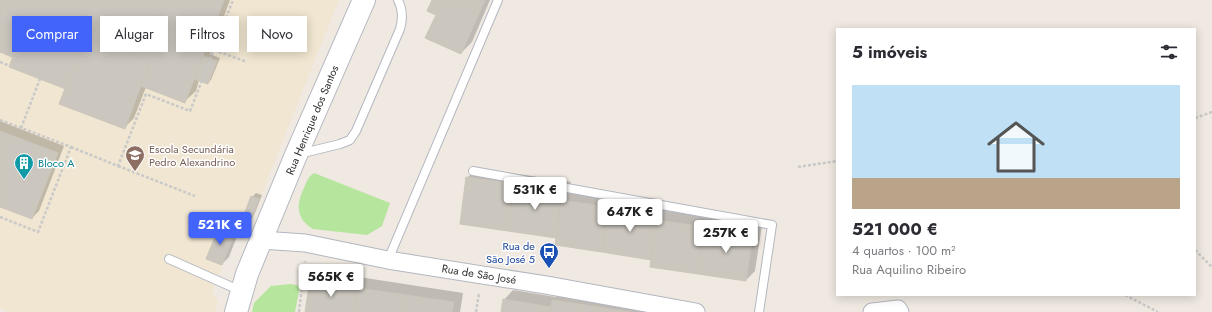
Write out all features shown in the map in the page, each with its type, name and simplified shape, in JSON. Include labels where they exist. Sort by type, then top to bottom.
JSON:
[{"type":"street","name":"Rua Henrique dos Santos","points":[[239,302],[247,274],[296,155],[364,0]]},
{"type":"street","name":"Rua de São José","points":[[261,240],[305,243],[388,260],[546,285],[696,312]]},
{"type":"street","points":[[872,312],[898,309],[900,312]]},
{"type":"lane","points":[[296,155],[340,144],[350,140],[356,131],[400,29],[402,20],[401,7],[398,0]]},
{"type":"lane","points":[[388,260],[498,0]]},
{"type":"lane","points":[[473,171],[772,225],[759,312]]},
{"type":"lane","points":[[168,259],[239,302]]},
{"type":"path","points":[[227,16],[233,0]]},
{"type":"path","points":[[118,166],[146,94],[190,111],[213,52]]},
{"type":"path","points":[[220,52],[247,62]]},
{"type":"path","points":[[0,62],[10,66]]},
{"type":"path","points":[[21,128],[40,79]]},
{"type":"path","points":[[1196,118],[1212,112]]},
{"type":"path","points":[[0,120],[194,196]]},
{"type":"path","points":[[0,217],[38,232],[70,147]]},
{"type":"path","points":[[798,167],[836,161]]},
{"type":"path","points":[[1196,251],[1212,267]]},
{"type":"path","points":[[299,312],[305,271]]},
{"type":"path","points":[[1127,296],[1158,312]]},
{"type":"shaded area","name":"Escola Secundária Pedro Alexandrino","points":[[0,0],[339,0],[248,228],[238,224],[212,292],[218,301],[215,312],[7,312],[0,308]]},
{"type":"green space","points":[[314,173],[390,203],[382,226],[367,235],[313,229],[307,225],[303,221],[299,211],[299,205],[301,194],[307,181]]},
{"type":"green space","points":[[291,284],[300,286],[295,312],[252,312],[254,303],[271,286]]},
{"type":"building","points":[[0,0],[45,0],[39,16],[12,16],[12,52],[25,52],[22,61],[0,52]]},
{"type":"building","points":[[35,0],[106,0],[92,36],[92,16],[29,16]]},
{"type":"building","points":[[106,0],[224,0],[218,16],[176,16],[176,52],[204,52],[185,103],[141,86],[150,61],[126,52],[168,52],[168,16],[100,16],[100,42],[92,39],[92,36]]},
{"type":"building","points":[[432,0],[485,0],[461,54],[425,38],[436,15],[427,11]]},
{"type":"building","points":[[92,40],[100,43],[100,52],[126,52],[150,61],[125,129],[59,104],[79,52],[92,52]]},
{"type":"building","points":[[15,52],[86,52],[71,91],[9,67]]},
{"type":"building","points":[[203,56],[217,61],[208,84],[194,79]]},
{"type":"building","name":"Bloco A","points":[[0,131],[58,153],[32,219],[0,207]]},
{"type":"building","points":[[466,177],[515,184],[508,231],[460,224]]},
{"type":"building","points":[[515,184],[562,191],[556,238],[508,231]]},
{"type":"building","points":[[251,196],[259,199],[252,218],[244,215]]},
{"type":"building","points":[[561,200],[609,207],[602,252],[555,245]]},
{"type":"building","points":[[609,207],[658,214],[651,260],[602,252]]},
{"type":"building","points":[[657,220],[705,227],[698,274],[650,267]]},
{"type":"building","points":[[219,227],[235,233],[222,265],[206,259]]},
{"type":"building","points":[[705,227],[753,234],[746,281],[698,274]]},
{"type":"building","points":[[310,280],[358,288],[354,312],[305,312]]},
{"type":"building","points":[[358,288],[407,295],[404,312],[354,312]]},
{"type":"building","points":[[407,295],[454,302],[452,312],[404,312]]},
{"type":"building","points":[[503,299],[551,307],[550,312],[501,312]]},
{"type":"building","points":[[552,300],[599,307],[598,312],[550,312]]},
{"type":"building","points":[[599,307],[630,312],[598,312]]},
{"type":"place","name":"Escola Secundária Pedro Alexandrino","points":[[135,172]]},
{"type":"place","name":"Bloco A","points":[[24,180]]},
{"type":"place","name":"Rua de São José 5","points":[[549,269]]}]
